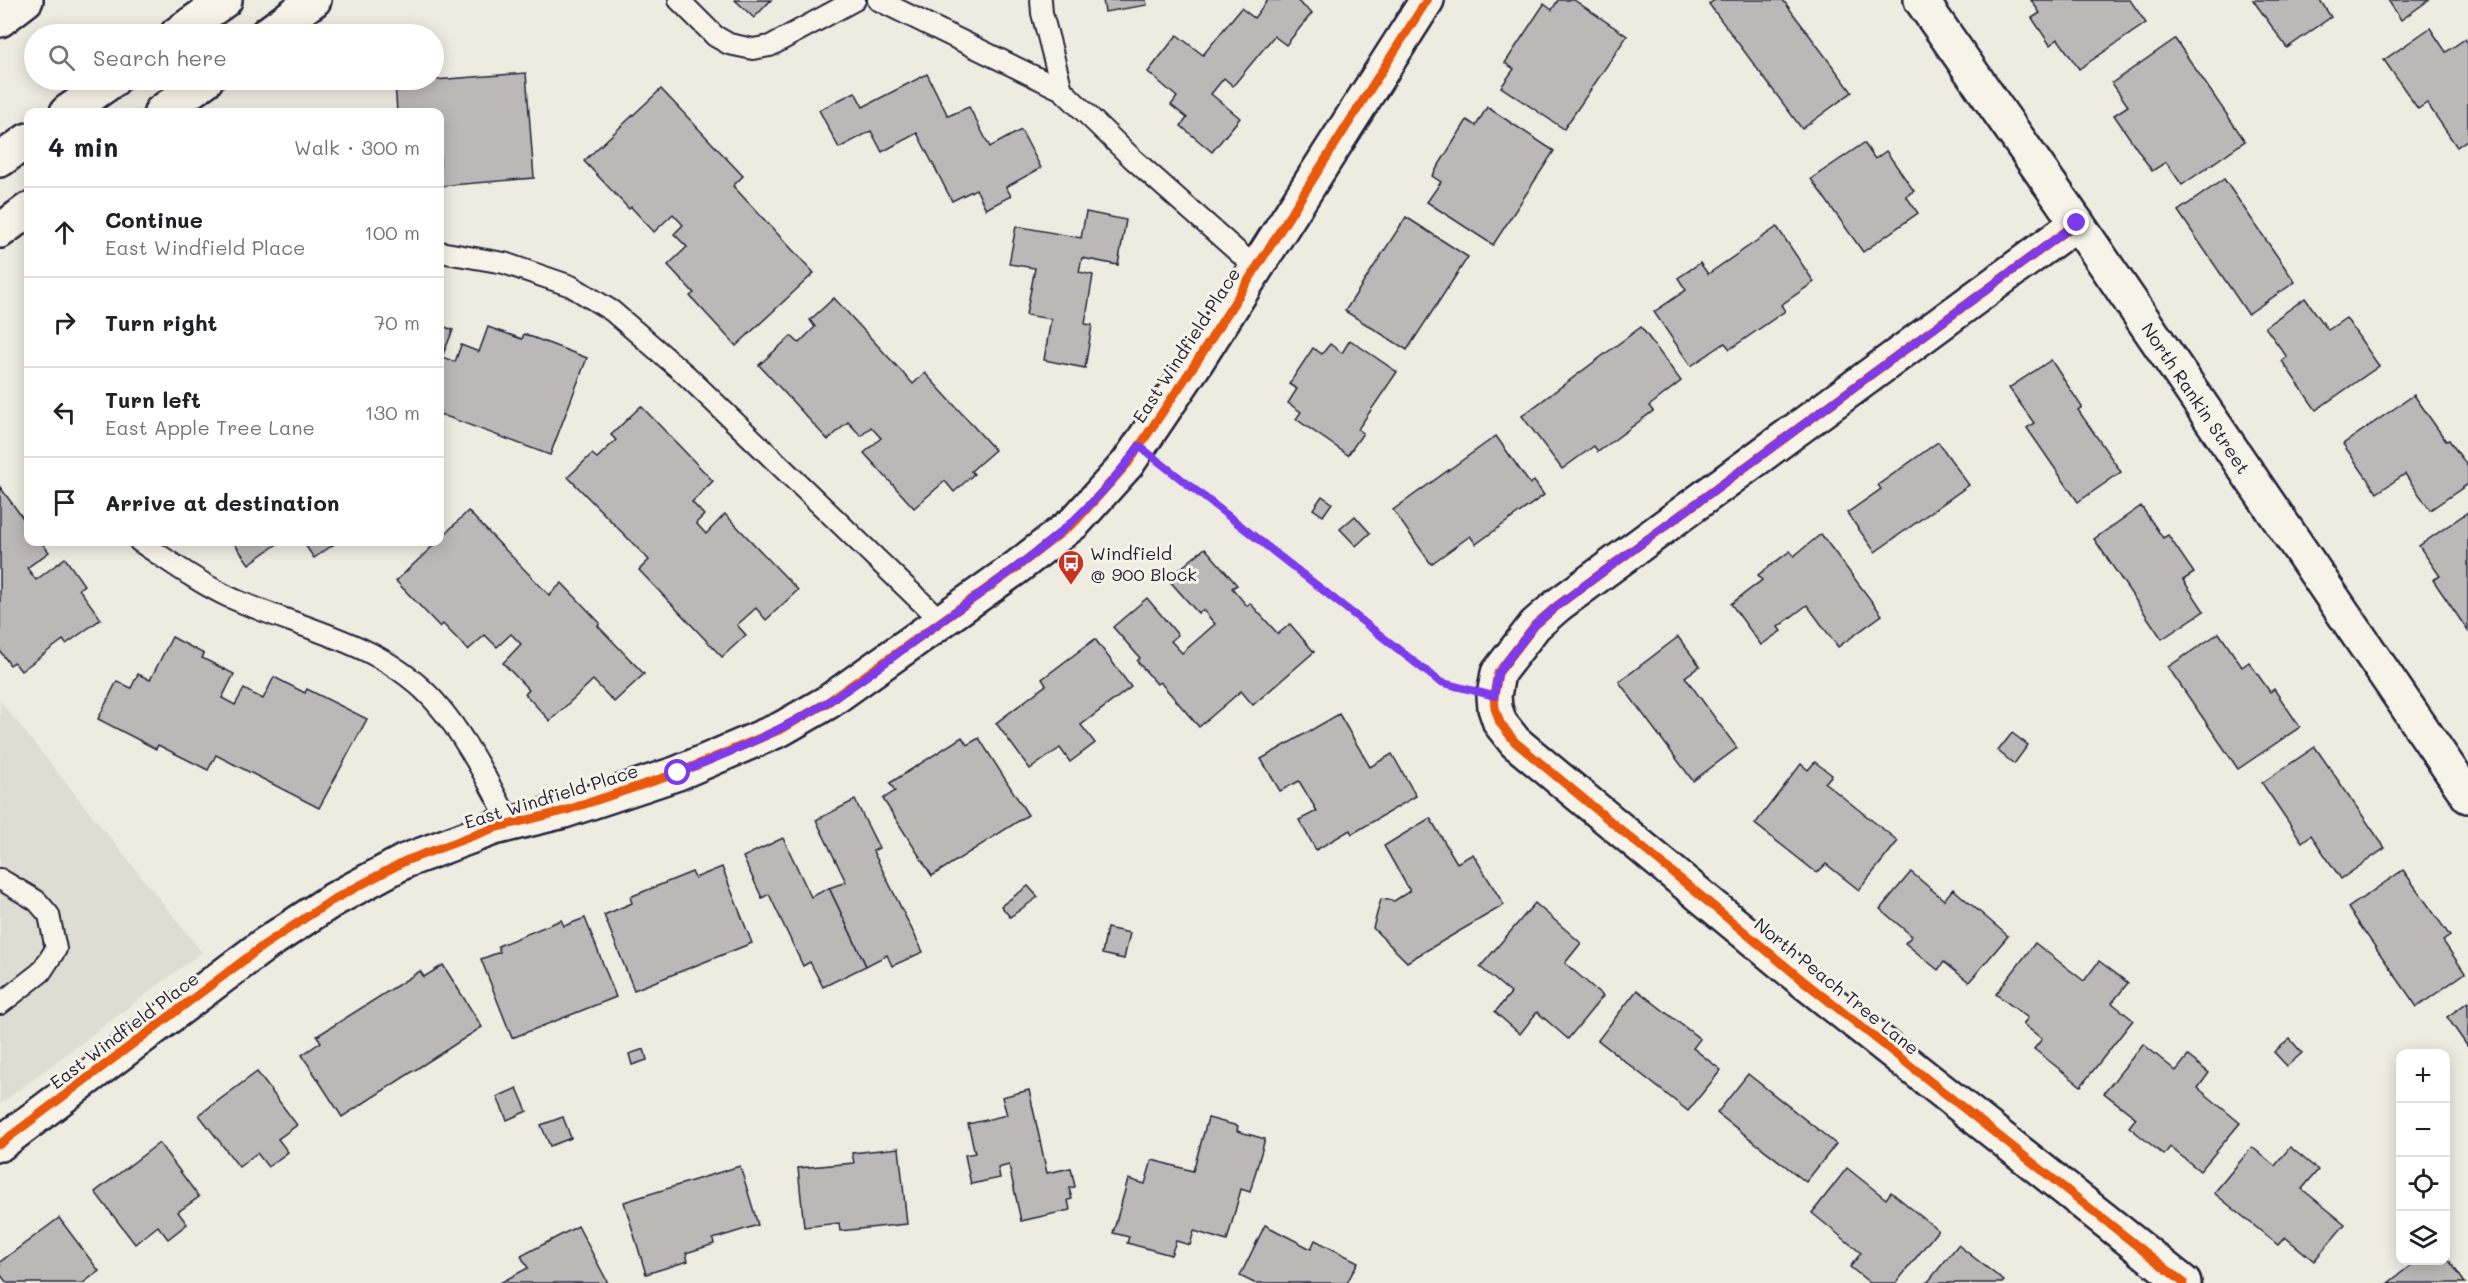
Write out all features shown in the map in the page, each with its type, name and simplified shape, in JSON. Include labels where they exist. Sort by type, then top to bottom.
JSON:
[{"type":"street","points":[[0,20],[26,0]]},
{"type":"street","points":[[191,24],[225,0]]},
{"type":"street","points":[[281,24],[314,0]]},
{"type":"street","name":"East Windfield Place","points":[[0,1144],[264,945],[331,901],[405,861],[511,824],[564,811],[678,773],[781,729],[828,702],[1016,568],[1075,522],[1128,463],[1427,0]]},
{"type":"street","name":"North Rankin Street","points":[[1921,0],[2077,223],[2468,796]]},
{"type":"street","points":[[73,108],[99,90]]},
{"type":"street","points":[[167,108],[192,90]]},
{"type":"street","points":[[0,160],[24,143]]},
{"type":"street","points":[[0,231],[24,213]]},
{"type":"street","points":[[1494,696],[1498,673],[1535,625],[1558,605],[2077,223]]},
{"type":"street","name":"North Peach Tree Lane","points":[[1494,696],[1500,723],[1515,742],[1574,793],[1801,979],[2184,1283]]},
{"type":"lane","points":[[679,0],[715,36],[729,44],[753,49],[770,45],[855,0]]},
{"type":"lane","points":[[878,0],[1062,90],[1132,158],[1256,268]]},
{"type":"lane","points":[[1041,0],[1042,13],[1062,90]]},
{"type":"lane","points":[[444,253],[504,263],[571,286],[612,311],[685,374],[941,621]]},
{"type":"lane","points":[[146,546],[180,570],[229,597],[361,647],[390,663],[437,704],[467,746],[511,824]]},
{"type":"lane","points":[[0,879],[37,901],[50,915],[56,949],[41,972],[0,1004]]},
{"type":"path","points":[[1139,446],[1440,682],[1494,696]]},
{"type":"shaded area","points":[[0,701],[202,952],[0,1104]]},
{"type":"building","points":[[735,0],[771,0],[754,18]]},
{"type":"building","points":[[1103,0],[1146,0],[1147,5],[1105,12]]},
{"type":"building","points":[[1268,0],[1296,0],[1312,13],[1286,45],[1274,36],[1233,86],[1224,78],[1211,94],[1240,118],[1212,152],[1181,126],[1187,118],[1171,105],[1177,97],[1148,72],[1177,35],[1203,55],[1241,8],[1254,18]]},
{"type":"building","points":[[1558,0],[1574,0],[1627,36],[1564,129],[1501,87],[1514,69],[1505,63],[1544,4],[1552,10]]},
{"type":"building","points":[[1715,0],[1783,0],[1852,92],[1802,129],[1709,4]]},
{"type":"building","points":[[2031,0],[2130,0],[2146,23],[2079,69],[2058,39],[2050,45],[2032,18],[2040,13]]},
{"type":"building","points":[[2253,0],[2320,0],[2331,17],[2287,48]]},
{"type":"building","points":[[2388,0],[2429,0],[2401,20]]},
{"type":"building","points":[[2430,28],[2446,52],[2465,39],[2468,43],[2468,139],[2457,147],[2427,103],[2418,109],[2384,60]]},
{"type":"building","points":[[2175,39],[2245,141],[2182,185],[2166,162],[2152,171],[2114,115],[2128,106],[2112,83]]},
{"type":"building","points":[[526,73],[534,178],[444,186],[444,108],[397,108],[395,90],[444,90],[444,79]]},
{"type":"building","points":[[927,74],[948,116],[969,107],[990,147],[1021,130],[1041,168],[1006,187],[1011,196],[986,209],[976,189],[952,201],[917,133],[882,152],[871,131],[839,148],[819,110],[855,92],[863,107]]},
{"type":"building","points":[[661,89],[743,176],[733,186],[814,273],[736,346],[690,296],[694,293],[668,265],[687,247],[674,234],[683,225],[673,214],[654,232],[584,161]]},
{"type":"building","points":[[1487,107],[1554,151],[1493,245],[1427,202],[1441,182],[1432,176],[1467,120],[1476,126]]},
{"type":"building","points":[[1864,143],[1875,159],[1886,151],[1914,191],[1906,196],[1918,213],[1863,252],[1811,179]]},
{"type":"building","points":[[2224,179],[2295,282],[2248,314],[2178,211]]},
{"type":"building","points":[[1086,212],[1126,220],[1118,265],[1082,258],[1079,272],[1093,275],[1085,324],[1092,325],[1085,368],[1044,360],[1051,319],[1026,315],[1035,268],[1009,264],[1016,226],[1081,238]]},
{"type":"building","points":[[1406,217],[1468,257],[1407,350],[1345,311]]},
{"type":"building","points":[[1777,227],[1814,282],[1781,305],[1785,311],[1730,349],[1725,343],[1691,366],[1654,312],[1686,290],[1678,278],[1700,263],[1708,274]]},
{"type":"building","points":[[834,298],[913,384],[925,373],[995,450],[971,471],[974,474],[954,492],[945,481],[914,508],[864,453],[881,438],[871,427],[861,436],[848,422],[828,440],[759,365],[791,336],[799,343],[815,327],[810,320]]},
{"type":"building","points":[[2305,298],[2328,330],[2346,318],[2379,366],[2316,410],[2282,361],[2287,357],[2265,327]]},
{"type":"building","points":[[444,327],[453,330],[444,352]]},
{"type":"building","points":[[488,327],[522,339],[524,334],[587,358],[550,455],[444,415],[444,358],[455,362],[461,345],[479,352]]},
{"type":"building","points":[[1641,327],[1681,381],[1649,406],[1653,411],[1598,452],[1594,446],[1562,469],[1522,416]]},
{"type":"building","points":[[1350,340],[1397,372],[1358,429],[1363,433],[1348,455],[1296,419],[1301,412],[1288,403],[1297,389],[1289,384],[1313,348],[1322,354],[1330,344],[1342,353]]},
{"type":"building","points":[[2051,360],[2082,407],[2078,410],[2121,472],[2078,502],[2027,428],[2034,423],[2009,388]]},
{"type":"building","points":[[2414,395],[2446,441],[2449,440],[2468,467],[2468,484],[2430,510],[2405,474],[2377,493],[2343,444]]},
{"type":"building","points":[[641,406],[713,481],[692,502],[704,515],[696,523],[706,534],[725,514],[798,590],[766,620],[756,608],[737,625],[746,635],[722,657],[639,570],[649,560],[568,477],[592,454],[597,458],[616,440],[611,435]]},
{"type":"building","points":[[1496,436],[1530,484],[1534,481],[1544,495],[1476,544],[1470,536],[1431,564],[1393,510]]},
{"type":"building","points":[[1938,442],[1969,485],[1875,552],[1847,513],[1881,489],[1878,485]]},
{"type":"building","points":[[0,487],[24,520],[24,546],[44,546],[49,552],[27,568],[36,580],[65,558],[84,585],[79,589],[101,619],[66,644],[63,640],[21,671],[14,662],[10,665],[0,651]]},
{"type":"building","points":[[1322,496],[1332,503],[1323,516],[1313,509]]},
{"type":"building","points":[[2141,506],[2163,538],[2168,535],[2194,573],[2183,580],[2204,611],[2162,639],[2094,539]]},
{"type":"building","points":[[468,511],[549,595],[562,583],[600,623],[598,626],[644,674],[614,702],[593,680],[550,721],[525,694],[529,690],[503,663],[521,644],[511,634],[497,647],[485,635],[468,650],[443,624],[440,627],[396,581],[433,546],[444,546],[444,535]]},
{"type":"building","points":[[2468,512],[2468,631],[2433,580],[2440,576],[2419,546]]},
{"type":"building","points":[[1355,516],[1370,533],[1356,546],[1340,529]]},
{"type":"building","points":[[1821,534],[1882,615],[1838,647],[1807,605],[1778,627],[1781,631],[1761,645],[1731,604],[1762,580],[1758,575],[1790,551],[1794,556]]},
{"type":"building","points":[[236,546],[274,546],[249,564]]},
{"type":"building","points":[[306,546],[331,546],[314,558]]},
{"type":"building","points":[[1205,548],[1237,585],[1232,588],[1247,606],[1250,603],[1278,634],[1290,624],[1314,652],[1253,705],[1241,691],[1199,727],[1160,682],[1157,684],[1137,661],[1140,658],[1113,627],[1147,598],[1178,635],[1171,641],[1182,653],[1215,624],[1203,610],[1198,613],[1168,579]]},
{"type":"building","points":[[2219,633],[2242,667],[2249,662],[2270,692],[2274,689],[2300,727],[2238,769],[2168,667]]},
{"type":"building","points":[[172,637],[204,654],[202,658],[234,674],[222,698],[235,705],[244,689],[263,699],[274,677],[305,693],[307,689],[367,719],[319,808],[216,755],[208,770],[158,745],[156,749],[98,719],[117,681],[131,688],[138,674],[150,680]]},
{"type":"building","points":[[1678,637],[1700,666],[1685,677],[1737,748],[1693,781],[1619,682]]},
{"type":"building","points":[[1095,639],[1131,687],[1081,725],[1095,743],[1070,762],[1060,748],[1030,769],[996,723],[1046,685],[1042,679]]},
{"type":"building","points":[[1339,714],[1370,767],[1392,754],[1416,796],[1352,834],[1350,830],[1316,850],[1299,820],[1317,811],[1299,781],[1280,791],[1261,759]]},
{"type":"building","points":[[2012,733],[2028,745],[2014,764],[1998,751]]},
{"type":"building","points":[[962,737],[967,745],[979,738],[1028,815],[932,876],[883,799],[895,791],[890,783]]},
{"type":"building","points":[[2315,747],[2385,848],[2341,879],[2311,835],[2302,842],[2262,783]]},
{"type":"building","points":[[1815,762],[1832,775],[1825,783],[1898,841],[1859,890],[1826,864],[1817,873],[1755,824],[1801,764],[1808,770]]},
{"type":"building","points":[[855,800],[879,848],[873,851],[923,952],[892,966],[887,955],[866,966],[829,888],[846,882],[816,820]]},
{"type":"building","points":[[1430,818],[1457,863],[1473,854],[1504,905],[1407,962],[1373,928],[1381,899],[1394,901],[1410,891],[1384,846]]},
{"type":"building","points":[[783,838],[811,897],[829,888],[866,966],[823,987],[810,962],[803,966],[769,894],[762,898],[743,857]]},
{"type":"building","points":[[722,867],[752,943],[634,990],[604,915],[632,903],[630,897],[692,872],[695,878]]},
{"type":"building","points":[[2403,870],[2450,936],[2443,941],[2465,973],[2417,1007],[2348,908]]},
{"type":"building","points":[[1911,872],[1944,900],[1953,889],[2008,936],[1969,982],[1944,962],[1938,970],[1905,943],[1912,936],[1880,909]]},
{"type":"building","points":[[1028,886],[1038,897],[1010,917],[1001,906]]},
{"type":"building","points":[[1535,903],[1581,943],[1565,963],[1603,996],[1568,1039],[1537,1012],[1520,1034],[1495,1012],[1511,993],[1480,967]]},
{"type":"building","points":[[585,918],[616,997],[512,1038],[481,959],[500,952],[498,946],[561,920],[564,926]]},
{"type":"building","points":[[1107,928],[1130,933],[1124,959],[1102,954]]},
{"type":"building","points":[[2035,943],[2084,981],[2099,961],[2128,983],[2112,1003],[2133,1020],[2081,1086],[2034,1049],[2042,1039],[2023,1024],[2028,1018],[1996,994]]},
{"type":"building","points":[[443,965],[482,1027],[342,1117],[302,1055],[321,1042],[317,1036],[420,971],[424,977]]},
{"type":"building","points":[[1637,990],[1700,1039],[1693,1048],[1721,1070],[1688,1111],[1598,1040]]},
{"type":"building","points":[[2468,1002],[2468,1047],[2447,1017]]},
{"type":"building","points":[[2290,1039],[2302,1053],[2287,1066],[2274,1052]]},
{"type":"building","points":[[2143,1044],[2176,1071],[2188,1056],[2209,1073],[2198,1088],[2240,1123],[2200,1171],[2170,1147],[2164,1155],[2129,1127],[2136,1118],[2104,1093]]},
{"type":"building","points":[[644,1049],[647,1060],[632,1065],[629,1054]]},
{"type":"building","points":[[257,1072],[297,1125],[278,1139],[288,1152],[268,1167],[257,1153],[239,1167],[199,1115]]},
{"type":"building","points":[[1748,1074],[1836,1144],[1806,1182],[1717,1113]]},
{"type":"building","points":[[517,1088],[527,1111],[507,1120],[497,1097]]},
{"type":"building","points":[[1029,1090],[1047,1173],[1071,1168],[1075,1187],[1069,1188],[1072,1199],[1068,1200],[1070,1210],[1021,1221],[1009,1165],[998,1168],[1000,1178],[971,1184],[965,1155],[975,1153],[968,1124],[1007,1115],[1002,1097]]},
{"type":"building","points":[[563,1117],[571,1138],[550,1146],[541,1125]]},
{"type":"building","points":[[1208,1118],[1238,1126],[1237,1131],[1265,1139],[1250,1192],[1241,1189],[1227,1241],[1194,1231],[1190,1245],[1176,1241],[1171,1255],[1127,1243],[1129,1237],[1113,1233],[1128,1179],[1145,1184],[1152,1160],[1193,1171]]},
{"type":"building","points":[[159,1143],[199,1197],[178,1212],[187,1224],[168,1239],[158,1226],[135,1244],[95,1192]]},
{"type":"building","points":[[2252,1147],[2275,1166],[2290,1147],[2318,1170],[2302,1189],[2345,1224],[2314,1261],[2285,1237],[2278,1245],[2214,1193]]},
{"type":"building","points":[[899,1148],[907,1224],[840,1231],[839,1223],[804,1227],[798,1168],[854,1163],[852,1153]]},
{"type":"building","points":[[740,1166],[758,1225],[713,1239],[714,1244],[686,1253],[688,1261],[646,1274],[624,1202]]},
{"type":"building","points":[[1847,1168],[1886,1199],[1891,1192],[1938,1230],[1896,1283],[1870,1283],[1850,1267],[1861,1253],[1812,1213]]},
{"type":"building","points":[[59,1218],[99,1271],[83,1283],[7,1283],[0,1274],[0,1262]]},
{"type":"building","points":[[1265,1225],[1311,1249],[1315,1240],[1358,1262],[1347,1283],[1254,1283],[1240,1276]]},
{"type":"building","points":[[578,1226],[608,1283],[500,1283],[528,1268],[521,1256]]},
{"type":"building","points":[[1958,1245],[2004,1281],[2002,1283],[1927,1283]]},
{"type":"building","points":[[2450,1262],[2465,1283],[2388,1283],[2411,1265],[2450,1265]]},
{"type":"cycle path","points":[[0,1144],[264,945],[331,901],[405,861],[494,828],[564,811],[678,773],[781,729],[828,702],[1016,568],[1075,522],[1128,463],[1197,361],[1427,0]]},
{"type":"cycle path","points":[[2077,223],[1558,605],[1535,625],[1498,673],[1494,696],[1495,708],[1500,723],[1515,742],[1801,979],[2184,1283]]},
{"type":"place","name":"Windfield @ 900 Block","points":[[1071,586]]},
{"type":"route","points":[[678,773],[733,752],[781,729],[828,702],[1016,568],[1075,522],[1128,463],[1139,446],[1440,682],[1467,691],[1494,696],[1498,673],[1535,625],[1558,605],[2077,223]]}]
